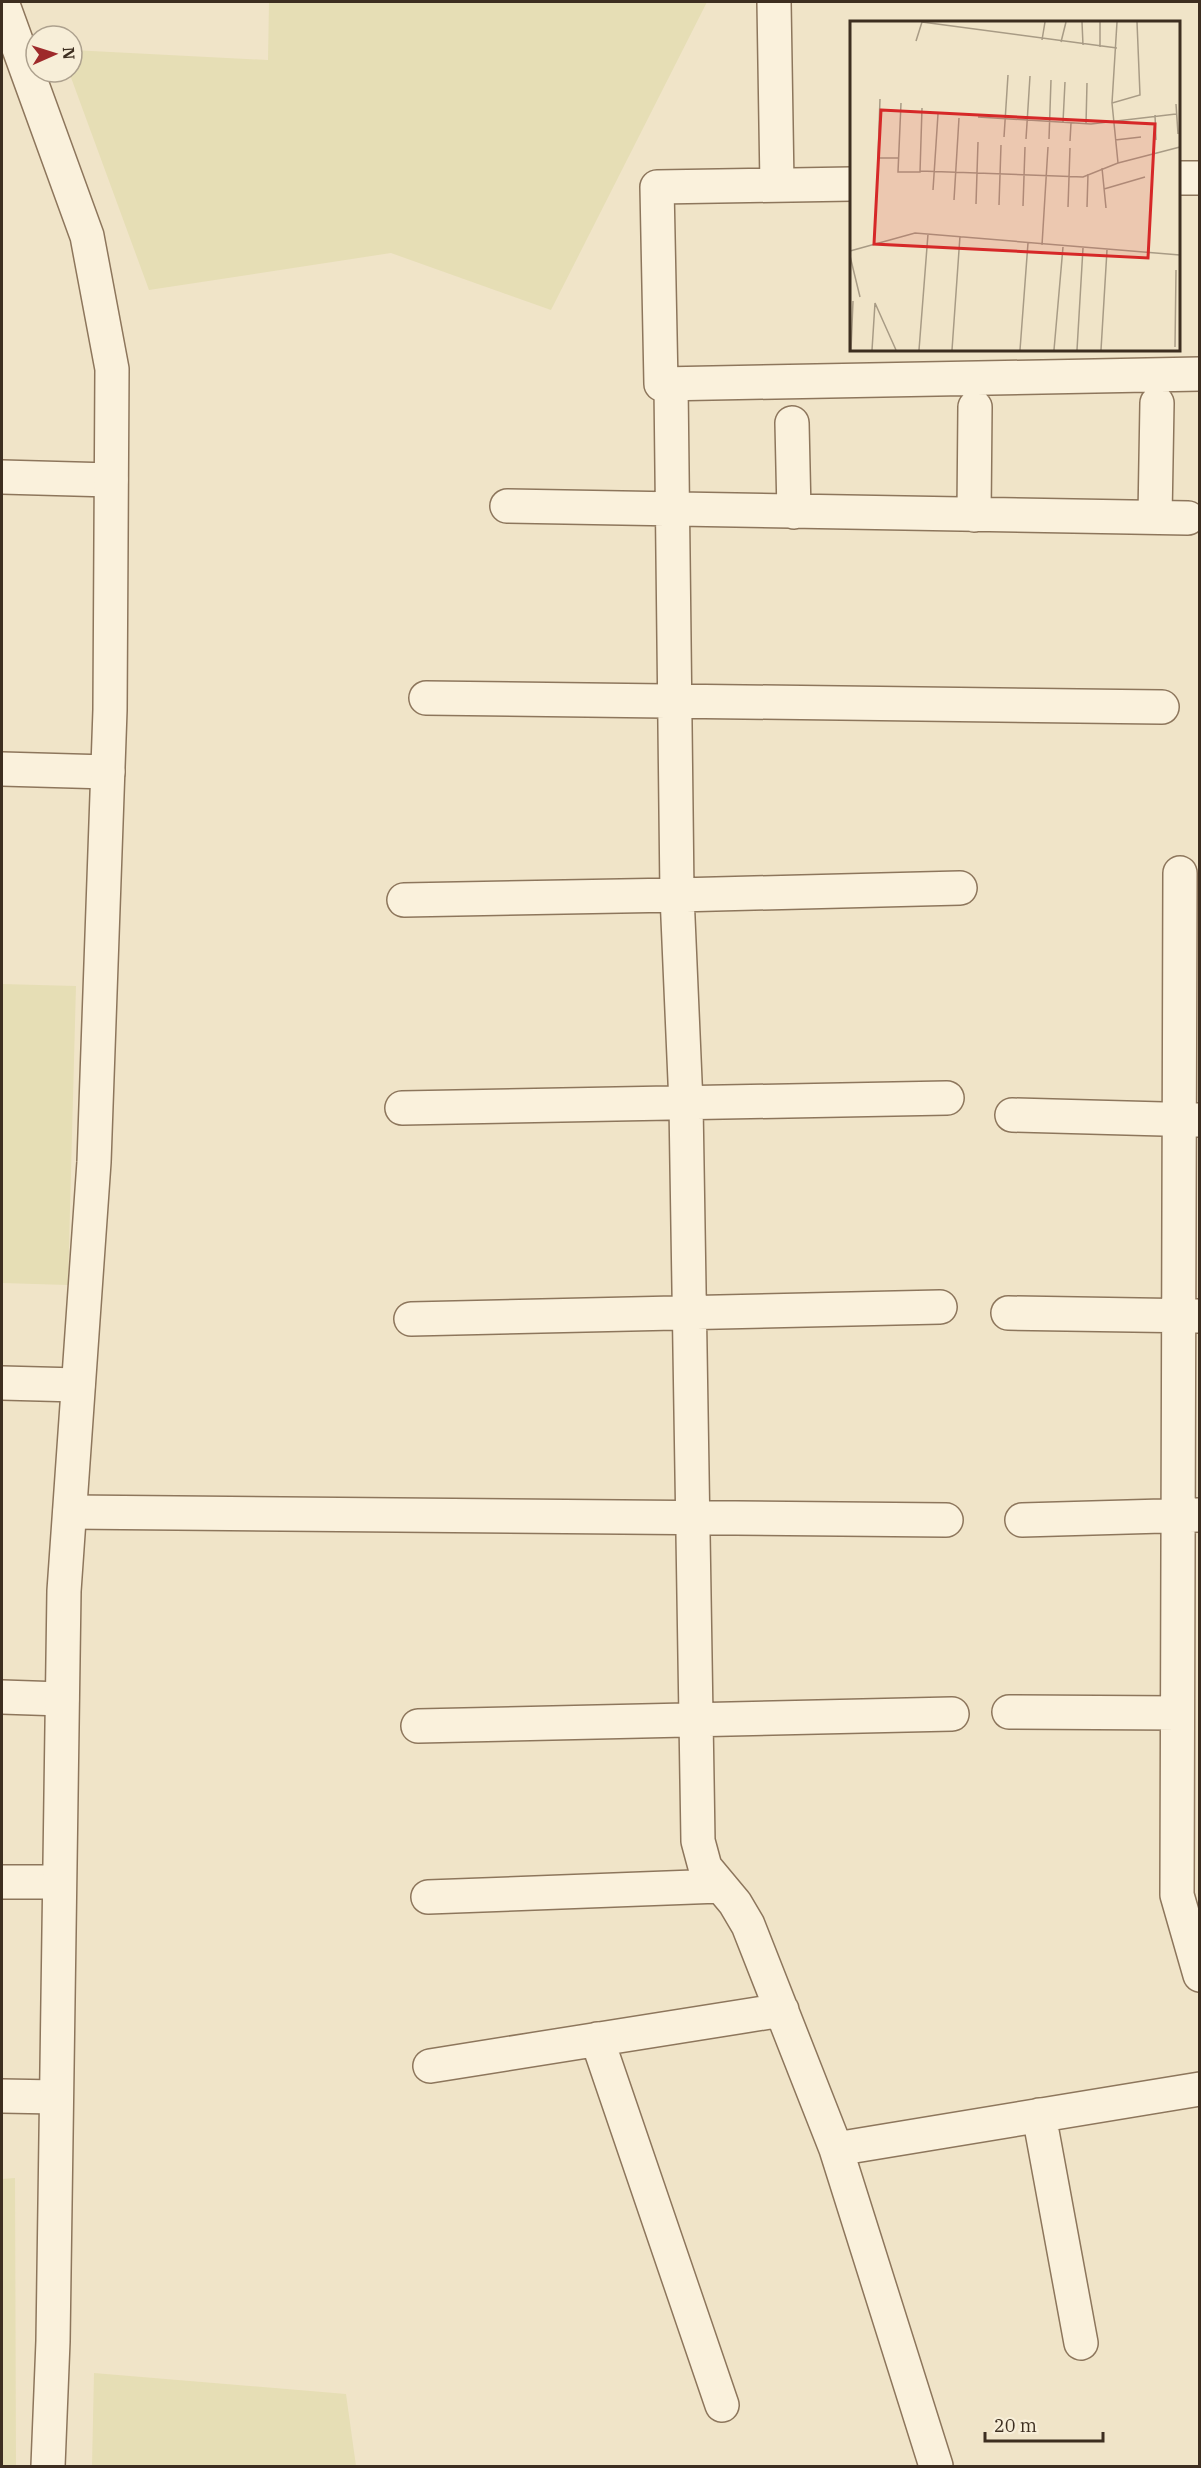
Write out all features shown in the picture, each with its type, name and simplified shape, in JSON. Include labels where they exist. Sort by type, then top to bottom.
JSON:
[{"type":"street","points":[[2,2],[87,236],[112,369],[108,772],[94,1162],[64,1591],[53,2341],[48,2466]]},
{"type":"street","points":[[774,2],[777,185]]},
{"type":"street","points":[[1180,178],[1200,178]]},
{"type":"street","points":[[850,184],[657,187],[661,384],[1200,374]]},
{"type":"street","points":[[671,385],[677,895],[686,1104],[698,1841],[705,1867],[735,1903],[748,1925],[836,2149],[936,2466]]},
{"type":"street","points":[[1155,517],[1158,403]]},
{"type":"street","points":[[974,515],[975,407]]},
{"type":"street","points":[[792,423],[794,512]]},
{"type":"street","points":[[2,477],[111,480]]},
{"type":"street","points":[[507,506],[1188,518]]},
{"type":"street","points":[[426,698],[1162,707]]},
{"type":"street","points":[[2,769],[108,772]]},
{"type":"street","points":[[1180,873],[1189,1120],[1188,1638],[1177,1713],[1188,1849],[1177,1895],[1200,1975]]},
{"type":"street","points":[[404,900],[960,888]]},
{"type":"street","points":[[402,1108],[947,1098]]},
{"type":"street","points":[[1012,1115],[1189,1120]]},
{"type":"street","points":[[411,1319],[940,1307]]},
{"type":"street","points":[[1008,1313],[1189,1316]]},
{"type":"street","points":[[2,1383],[78,1385]]},
{"type":"street","points":[[70,1512],[946,1520]]},
{"type":"street","points":[[1022,1520],[1188,1516]]},
{"type":"street","points":[[2,1697],[62,1699]]},
{"type":"street","points":[[1009,1712],[1177,1713]]},
{"type":"street","points":[[418,1726],[696,1722],[952,1714]]},
{"type":"street","points":[[2,1882],[60,1882]]},
{"type":"street","points":[[428,1897],[720,1886]]},
{"type":"street","points":[[430,2066],[782,2010]]},
{"type":"street","points":[[597,2039],[722,2405]]},
{"type":"street","points":[[836,2149],[1200,2089]]},
{"type":"street","points":[[2,2096],[56,2097]]},
{"type":"street","points":[[1039,2115],[1081,2343]]},
{"type":"shaded area","points":[[269,2],[707,2],[551,310],[391,253],[149,290],[73,84],[84,84],[84,51],[268,60]]},
{"type":"shaded area","points":[[2,984],[76,986],[68,1285],[2,1283]]},
{"type":"shaded area","points":[[15,2178],[16,2466],[2,2466],[2,2179]]},
{"type":"shaded area","points":[[94,2373],[346,2394],[356,2466],[92,2466]]}]
